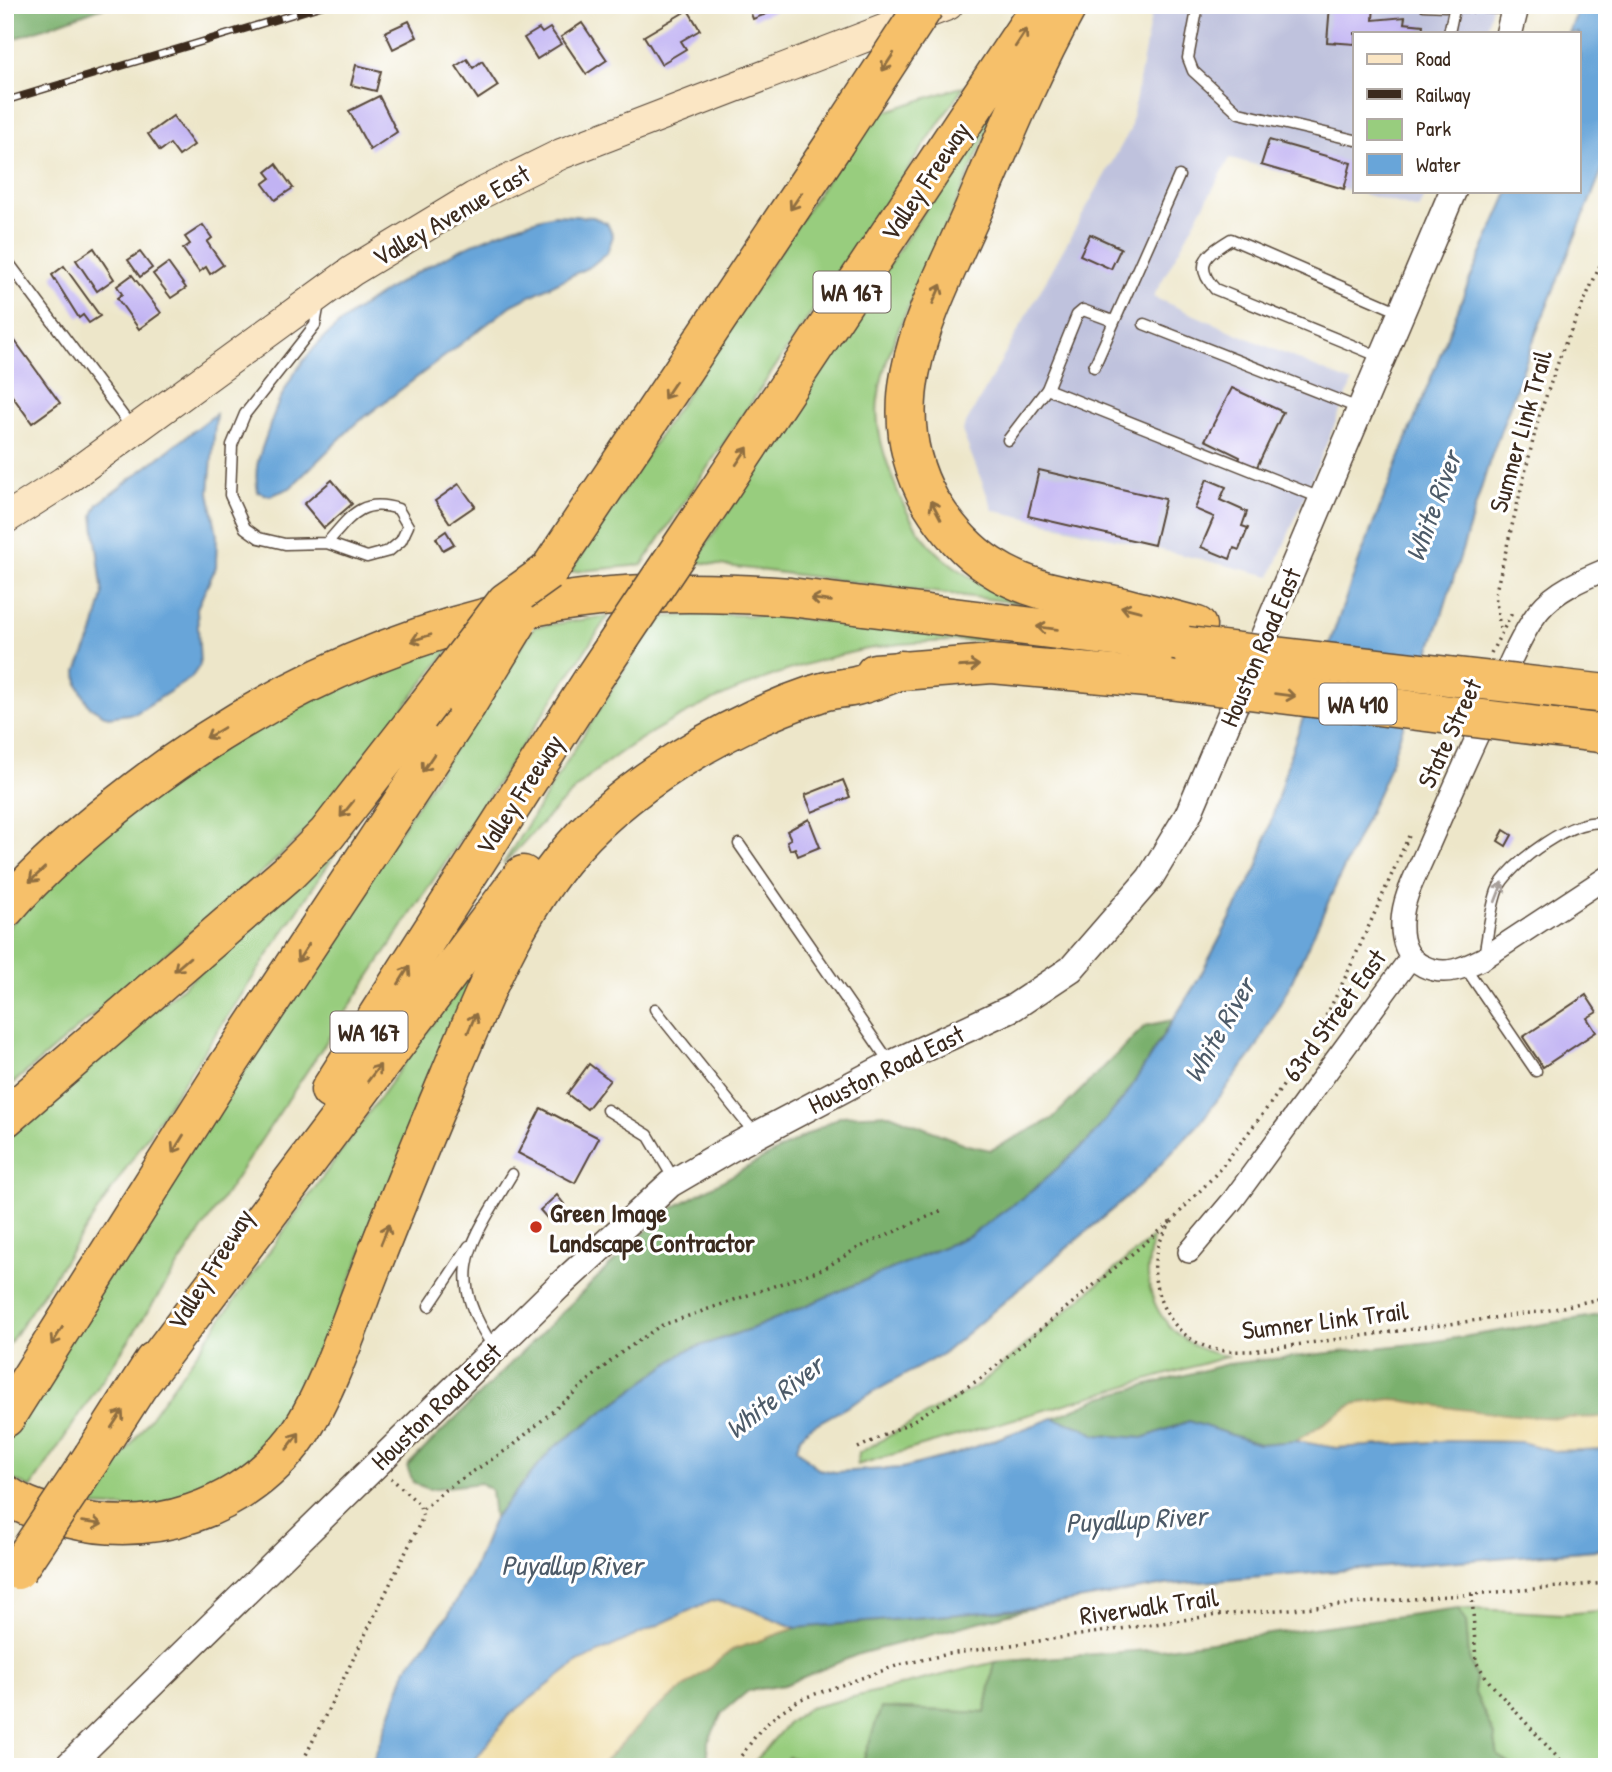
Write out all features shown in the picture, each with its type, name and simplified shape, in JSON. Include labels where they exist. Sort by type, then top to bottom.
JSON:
[{"type":"highway","name":"Valley Freeway","points":[[11,1579],[141,1382],[242,1216],[347,1066],[593,679],[1041,5]]},
{"type":"highway","points":[[1068,5],[1038,58],[920,332],[906,392],[908,446],[920,484],[940,520],[971,553],[992,568],[1038,590],[1192,636]]},
{"type":"highway","points":[[9,1413],[226,1068],[466,706],[548,572],[834,144],[912,10]]},
{"type":"highway","points":[[5,1118],[288,873],[327,834],[506,602],[548,572]]},
{"type":"highway","points":[[5,909],[22,889],[91,825],[198,743],[251,711],[296,688],[392,648],[486,618],[544,604],[639,596],[745,593],[1192,636]]},
{"type":"highway","name":"WA 410","points":[[1192,636],[1291,643],[1389,667],[1607,694]]},
{"type":"highway","name":"WA 410","points":[[901,670],[992,664],[1169,681],[1603,734]]},
{"type":"highway","points":[[141,1382],[515,884],[559,834],[597,798],[704,724],[749,702],[813,679],[901,670]]},
{"type":"highway","points":[[5,1494],[27,1507],[85,1522],[139,1525],[193,1514],[251,1484],[278,1459],[306,1422],[342,1343],[500,957],[516,925],[565,856],[608,814],[646,783],[712,741],[818,693],[859,685],[901,670]]},
{"type":"main road","name":"Valley Avenue East","points":[[5,519],[322,294],[417,229],[474,197],[561,154],[912,10],[948,5]]},
{"type":"street","name":"Houston Road East","points":[[66,1767],[617,1231],[675,1181],[891,1064],[1014,1007],[1071,969],[1150,878],[1188,815],[1453,192]]},
{"type":"street","name":"State Street","points":[[1411,957],[1402,931],[1406,899],[1452,791],[1529,626],[1552,599],[1568,587],[1607,569]]},
{"type":"street","points":[[1475,963],[1607,877]]},
{"type":"street","name":"63rd Street East","points":[[1189,1252],[1233,1200],[1411,957],[1427,968],[1442,971],[1475,963]]},
{"type":"lane","points":[[1198,5],[1188,58],[1193,71],[1239,113],[1353,140]]},
{"type":"lane","points":[[1424,5],[1513,16]]},
{"type":"lane","points":[[1449,32],[1454,7]]},
{"type":"lane","points":[[1094,367],[1179,176]]},
{"type":"lane","points":[[1383,358],[1215,289],[1205,278],[1204,266],[1209,252],[1231,239],[1402,313]]},
{"type":"lane","points":[[5,258],[133,430]]},
{"type":"lane","points":[[322,294],[315,325],[245,414],[232,444],[230,495],[245,528],[259,538],[285,544],[327,542],[367,557],[389,551],[401,541],[408,526],[398,509],[382,504],[364,507],[350,517],[327,542]]},
{"type":"lane","points":[[1008,440],[1047,388],[1077,315],[1083,310],[1113,321]]},
{"type":"lane","points":[[1144,324],[1361,409]]},
{"type":"lane","points":[[1047,388],[1323,499]]},
{"type":"lane","points":[[1536,1071],[1475,963],[1497,889],[1516,864],[1579,823],[1600,821],[1607,825]]},
{"type":"lane","points":[[739,844],[891,1064]]},
{"type":"lane","points":[[654,1009],[756,1135]]},
{"type":"lane","points":[[607,1110],[648,1135],[675,1181]]},
{"type":"lane","points":[[429,1306],[512,1174]]},
{"type":"lane","points":[[472,1241],[466,1284],[471,1312],[495,1349]]},
{"type":"path","name":"Sumner Link Trail","points":[[1500,630],[1495,595],[1539,416],[1564,346],[1607,250]]},
{"type":"path","points":[[1490,654],[1500,630],[1518,607],[1528,602],[1552,599]]},
{"type":"path","name":"Sumner Link Trail","points":[[1409,836],[1327,1014],[1289,1078],[1218,1171],[1165,1231],[1156,1252],[1153,1275],[1163,1309],[1191,1338],[1218,1350],[1251,1351],[1545,1311],[1607,1297]]},
{"type":"path","points":[[423,1510],[446,1489],[511,1447],[618,1355],[660,1326],[825,1268],[856,1249],[945,1209]]},
{"type":"path","points":[[858,1448],[909,1423],[979,1379],[1150,1235],[1178,1216]]},
{"type":"path","points":[[300,1767],[423,1517],[423,1510],[377,1464]]},
{"type":"path","name":"Riverwalk Trail","points":[[733,1767],[760,1730],[780,1712],[802,1699],[899,1665],[978,1649],[1217,1615],[1607,1583]]},
{"type":"path","points":[[1472,1594],[1476,1662],[1490,1683],[1566,1767]]},
{"type":"shaded area","points":[[1153,5],[1492,5],[1486,32],[1353,32],[1353,191],[1230,158],[1153,297],[1352,383],[1271,576],[993,510],[962,431],[1130,130]]},
{"type":"shaded area","points":[[1356,192],[1426,192],[1419,209]]},
{"type":"green space","points":[[5,5],[109,5],[5,42]]},
{"type":"green space","points":[[964,86],[642,565],[570,572],[868,117]]},
{"type":"green space","points":[[1006,86],[892,345],[881,381],[877,417],[884,452],[899,495],[923,536],[954,566],[1020,603],[695,562]]},
{"type":"green space","points":[[708,614],[771,616],[999,639],[893,645],[855,652],[815,662],[732,692],[654,731],[619,753],[578,787],[503,864],[657,617]]},
{"type":"green space","points":[[608,616],[31,1488],[5,1476],[5,1432],[534,627]]},
{"type":"green space","points":[[451,647],[310,827],[268,867],[5,1090],[5,931],[50,882],[99,837],[152,795],[207,757],[326,693]]},
{"type":"green space","points":[[352,829],[5,1350],[5,1137],[211,963]]},
{"type":"green space","points":[[489,949],[298,1406],[239,1475],[166,1509],[87,1506],[423,1037]]},
{"type":"green space","points":[[1172,1020],[1127,1094],[1089,1140],[1033,1190],[971,1235],[756,1327],[686,1351],[552,1449],[494,1518],[491,1490],[481,1483],[429,1489],[413,1483],[407,1466],[669,1210],[841,1116],[890,1114],[967,1145],[991,1150],[1052,1119],[1145,1026]]},
{"type":"green space","points":[[1153,1237],[1148,1276],[1156,1306],[1164,1319],[1174,1331],[1199,1348],[1229,1356],[857,1465],[859,1453],[979,1385]]},
{"type":"green space","points":[[1607,1314],[1607,1417],[1562,1419],[1475,1412],[1392,1399],[1353,1404],[1296,1441],[1259,1444],[1189,1421],[1143,1438],[1096,1435],[1053,1418],[1102,1397],[1227,1364],[1431,1342]]},
{"type":"green space","points":[[1031,1608],[859,1654],[784,1685],[748,1691],[722,1713],[708,1742],[708,1767],[599,1767],[650,1714],[732,1650],[796,1628]]},
{"type":"green space","points":[[1458,1608],[1563,1614],[1607,1610],[1607,1767],[1514,1767],[1498,1756],[1494,1735],[1474,1691],[1476,1677],[1469,1659],[1466,1622]]},
{"type":"green space","points":[[1458,1608],[1466,1622],[1469,1659],[1476,1677],[1474,1691],[1494,1735],[1498,1756],[1514,1767],[861,1767],[881,1708],[985,1713],[995,1662],[1160,1649]]},
{"type":"green space","points":[[995,1662],[985,1713],[881,1708],[861,1767],[832,1767],[788,1757],[784,1767],[750,1767],[788,1723],[809,1708]]},
{"type":"sand","points":[[1392,1399],[1526,1416],[1607,1417],[1607,1449],[1554,1451],[1521,1442],[1449,1441],[1336,1448],[1296,1441],[1354,1404]]},
{"type":"sand","points":[[712,1600],[741,1606],[796,1628],[732,1650],[650,1714],[599,1767],[470,1767],[508,1716],[578,1662]]},
{"type":"water","points":[[1580,5],[1607,5],[1607,158],[1537,331],[1489,463],[1443,612],[1386,776],[1292,981],[1255,1050],[1199,1124],[1141,1185],[944,1353],[809,1428],[800,1437],[797,1449],[818,1469],[835,1472],[902,1468],[956,1454],[1053,1418],[1096,1435],[1143,1438],[1189,1421],[1259,1444],[1296,1441],[1336,1448],[1449,1441],[1521,1442],[1554,1451],[1607,1449],[1607,1549],[1165,1585],[1031,1608],[796,1628],[741,1606],[712,1600],[578,1662],[508,1716],[470,1767],[371,1767],[407,1668],[449,1614],[473,1570],[494,1518],[552,1449],[686,1351],[756,1327],[971,1235],[1033,1190],[1089,1140],[1127,1094],[1198,980],[1258,866],[1291,752],[1360,558],[1470,279],[1509,192],[1580,192],[1580,32],[1569,32]]},
{"type":"water","points":[[554,215],[593,217],[607,223],[613,236],[607,253],[591,266],[512,305],[353,426],[290,488],[270,496],[258,492],[258,461],[288,384],[309,354],[339,324],[428,266],[495,234]]},
{"type":"water","points":[[216,414],[209,492],[217,535],[216,567],[197,608],[200,665],[191,678],[136,713],[108,717],[89,706],[78,685],[77,671],[93,634],[103,595],[93,515],[98,504]]},
{"type":"building","points":[[748,5],[781,5],[782,8],[753,19]]},
{"type":"building","points":[[1330,5],[1374,5],[1373,20],[1405,17],[1404,23],[1423,25],[1422,32],[1353,32],[1353,44],[1327,42]]},
{"type":"building","points":[[688,10],[700,30],[681,41],[686,49],[661,64],[644,36]]},
{"type":"building","points":[[409,21],[417,37],[393,49],[385,32]]},
{"type":"building","points":[[582,23],[607,60],[586,74],[561,37]]},
{"type":"building","points":[[550,28],[561,44],[537,59],[524,38],[539,29],[542,33]]},
{"type":"building","points":[[467,59],[473,68],[482,61],[498,86],[478,99],[456,66]]},
{"type":"building","points":[[356,65],[381,71],[376,91],[351,85]]},
{"type":"building","points":[[379,96],[397,132],[370,150],[349,111]]},
{"type":"building","points":[[173,116],[194,145],[179,156],[170,144],[160,151],[148,134]]},
{"type":"building","points":[[1269,140],[1351,163],[1344,189],[1261,165]]},
{"type":"building","points":[[276,164],[293,188],[275,200],[263,184],[271,178],[266,172]]},
{"type":"building","points":[[203,225],[212,238],[207,242],[223,265],[210,274],[206,267],[199,272],[183,249],[190,244],[185,237]]},
{"type":"building","points":[[1090,234],[1121,248],[1111,269],[1080,255]]},
{"type":"building","points":[[94,248],[114,279],[97,291],[76,260]]},
{"type":"building","points":[[140,252],[152,268],[140,277],[128,260]]},
{"type":"building","points":[[168,263],[186,288],[171,298],[153,274]]},
{"type":"building","points":[[64,266],[100,316],[89,323],[83,315],[79,318],[52,275]]},
{"type":"building","points":[[132,275],[161,313],[139,329],[117,298],[122,294],[117,286]]},
{"type":"building","points":[[5,327],[60,403],[32,423],[5,386]]},
{"type":"building","points":[[1232,388],[1283,412],[1256,469],[1239,461],[1240,457],[1205,440]]},
{"type":"building","points":[[1039,470],[1165,499],[1154,545],[1028,516]]},
{"type":"building","points":[[1207,479],[1226,487],[1220,500],[1247,512],[1242,526],[1248,528],[1239,550],[1234,548],[1230,559],[1201,547],[1214,517],[1195,509]]},
{"type":"building","points":[[332,480],[352,504],[324,528],[304,504]]},
{"type":"building","points":[[459,484],[475,506],[450,523],[435,501]]},
{"type":"building","points":[[446,531],[454,544],[443,550],[436,538]]},
{"type":"building","points":[[843,780],[850,797],[812,812],[805,795]]},
{"type":"building","points":[[809,819],[820,847],[798,856],[795,848],[790,850],[787,841],[791,839],[787,831]]},
{"type":"building","points":[[1504,830],[1512,835],[1506,846],[1498,841]]},
{"type":"building","points":[[1586,995],[1597,1012],[1587,1018],[1596,1032],[1543,1067],[1523,1037]]},
{"type":"building","points":[[589,1064],[610,1080],[587,1109],[567,1094]]},
{"type":"building","points":[[541,1108],[599,1138],[575,1183],[518,1153]]},
{"type":"building","points":[[557,1195],[564,1204],[547,1218],[540,1210]]},
{"type":"railway","points":[[5,101],[324,5]]},
{"type":"place","name":"Green Image Landscape Contractor","points":[[536,1227]]},
{"type":"water label","name":"White River","points":[[1433,506]]},
{"type":"water label","name":"White River","points":[[1219,1030]]},
{"type":"water label","name":"White River","points":[[774,1397]]},
{"type":"water label","name":"Puyallup River","points":[[1136,1519]]},
{"type":"water label","name":"Puyallup River","points":[[572,1565]]}]
